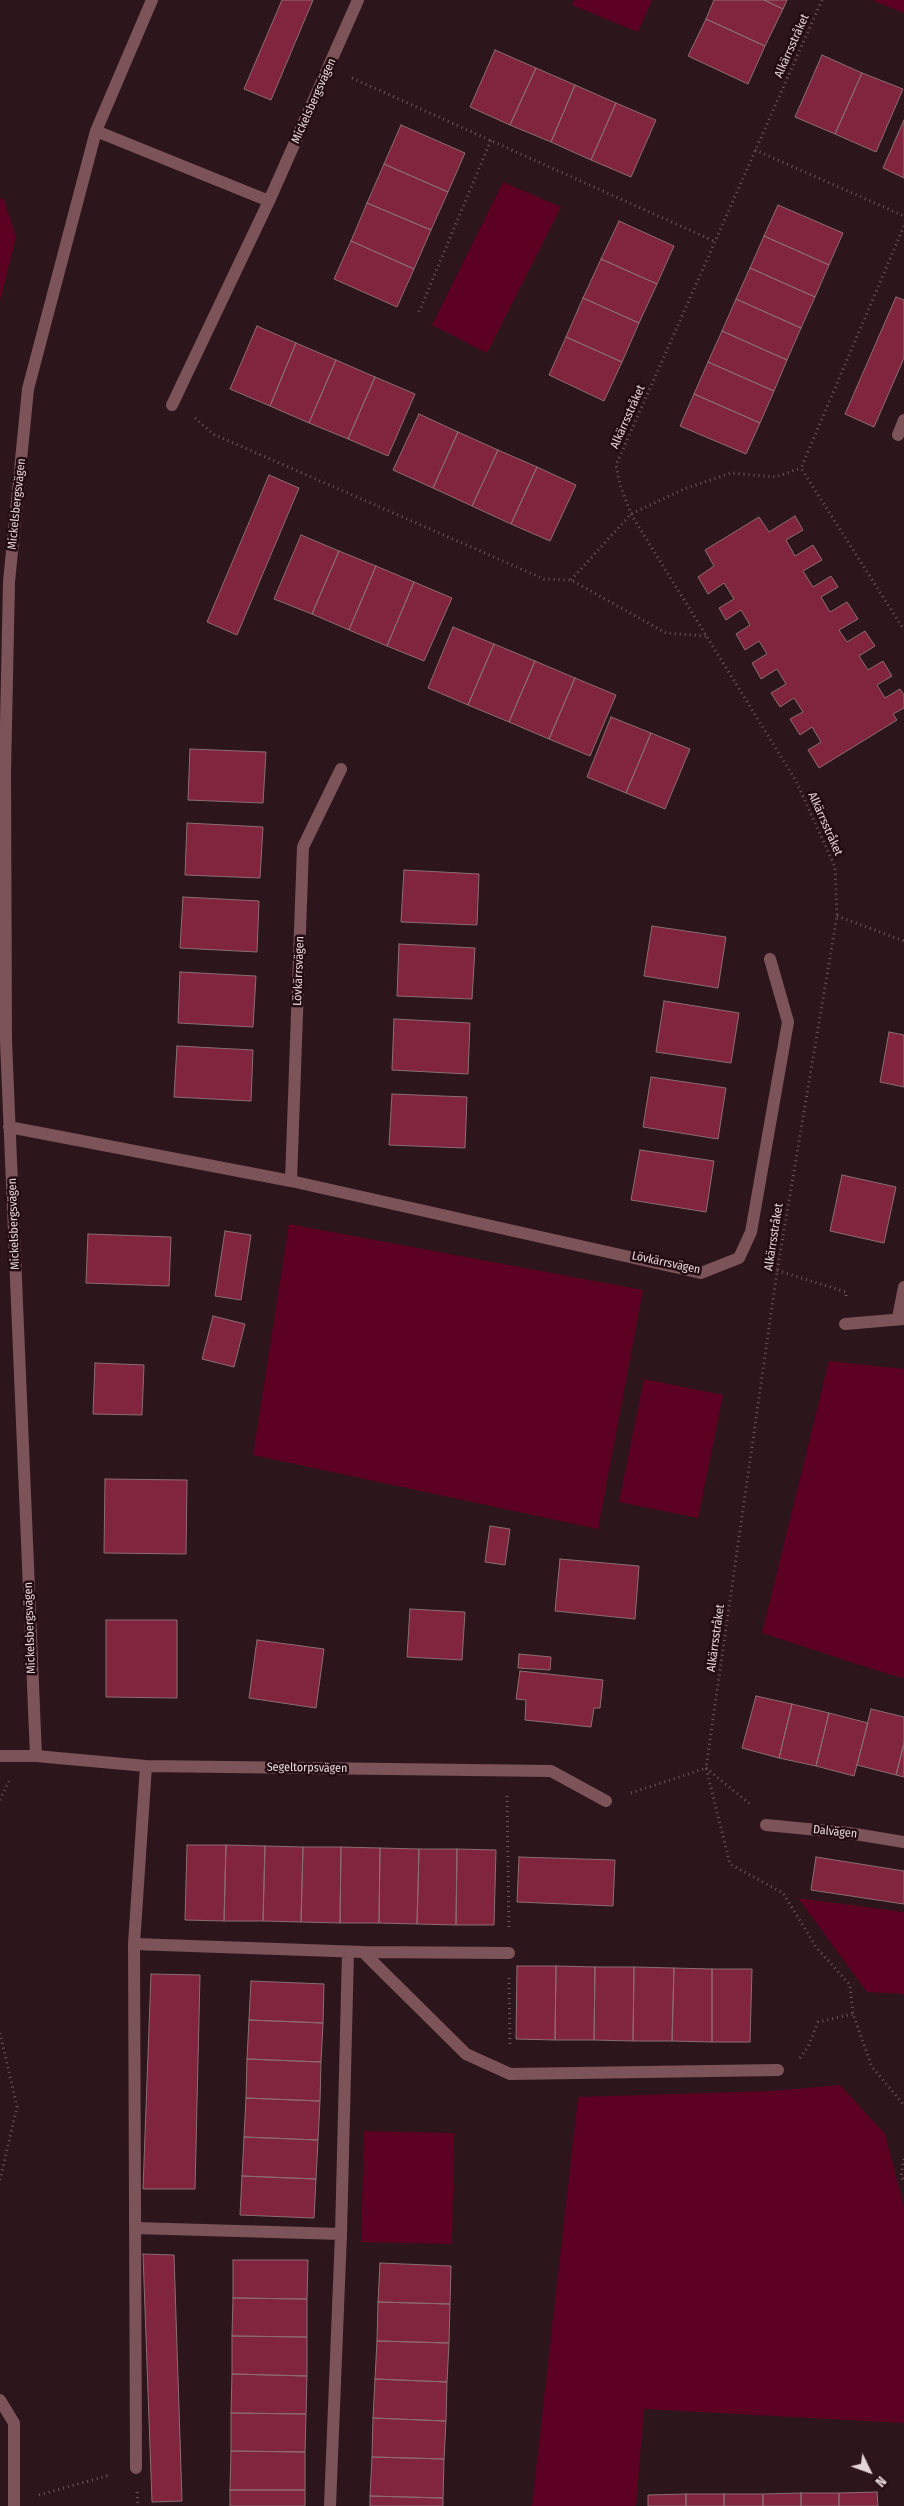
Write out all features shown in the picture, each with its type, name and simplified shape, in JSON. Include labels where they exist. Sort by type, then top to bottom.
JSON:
[{"type":"street","name":"Mickelsbergsvägen","points":[[36,1756],[6,1041],[5,792],[9,582],[28,389],[96,131],[152,0]]},
{"type":"street","name":"Mickelsbergsvägen","points":[[172,405],[269,201],[358,0]]},
{"type":"street","points":[[96,131],[269,201]]},
{"type":"street","points":[[898,435],[904,420]]},
{"type":"street","name":"Lövkärrsvägen","points":[[291,1182],[303,847],[341,769]]},
{"type":"street","points":[[739,1258],[751,1232],[788,1022],[770,959]]},
{"type":"street","name":"Lövkärrsvägen","points":[[10,1127],[291,1182],[701,1273],[739,1258]]},
{"type":"street","points":[[845,1324],[901,1318],[904,1287]]},
{"type":"street","name":"Segeltorpsvägen","points":[[0,1756],[36,1756],[146,1766],[551,1770],[606,1802]]},
{"type":"street","points":[[136,2468],[134,1944],[146,1766]]},
{"type":"street","name":"Dalvägen","points":[[766,1825],[849,1833],[904,1842]]},
{"type":"street","points":[[134,1944],[348,1952],[509,1953]]},
{"type":"street","points":[[330,2506],[341,2234],[348,1952]]},
{"type":"street","points":[[363,1952],[466,2054],[510,2074],[778,2070]]},
{"type":"street","points":[[135,2228],[341,2234]]},
{"type":"street","points":[[0,2400],[14,2424],[14,2504]]},
{"type":"path","name":"Alkärrsstråket","points":[[706,1768],[778,1272],[837,916],[835,867],[796,781],[631,514],[620,485],[616,464],[822,0]]},
{"type":"path","points":[[328,71],[360,80],[716,242]]},
{"type":"path","points":[[419,312],[491,140]]},
{"type":"path","points":[[756,150],[904,216]]},
{"type":"path","points":[[571,580],[631,514],[684,489],[731,473],[776,477],[801,468],[904,226]]},
{"type":"path","points":[[172,405],[199,420],[213,434],[544,579],[571,580],[666,633],[706,636]]},
{"type":"path","points":[[801,468],[904,630]]},
{"type":"path","points":[[837,916],[904,941]]},
{"type":"path","points":[[739,1258],[778,1272],[846,1292],[845,1324]]},
{"type":"path","points":[[606,1802],[706,1768]]},
{"type":"path","points":[[706,1768],[750,1803],[766,1825]]},
{"type":"path","points":[[706,1768],[730,1864],[782,1892],[816,1947],[850,1985],[852,2014],[872,2067],[904,2105]]},
{"type":"path","points":[[507,1770],[510,2074]]},
{"type":"path","points":[[778,2070],[795,2063],[808,2047],[818,2022],[852,2014]]},
{"type":"path","points":[[0,2033],[17,2107],[0,2180]]},
{"type":"path","points":[[904,2159],[901,2176],[904,2181]]},
{"type":"path","points":[[14,2504],[136,2468]]},
{"type":"shaded area","points":[[574,0],[652,0],[638,32],[572,5]]},
{"type":"shaded area","points":[[872,0],[904,0],[904,13]]},
{"type":"shaded area","points":[[503,182],[561,207],[487,353],[432,325]]},
{"type":"shaded area","points":[[0,198],[4,200],[16,237],[0,301]]},
{"type":"shaded area","points":[[289,1224],[643,1290],[598,1529],[253,1455]]},
{"type":"shaded area","points":[[829,1361],[904,1369],[904,1678],[762,1633]]},
{"type":"shaded area","points":[[644,1379],[723,1395],[698,1518],[619,1502]]},
{"type":"shaded area","points":[[798,1898],[904,1912],[904,1994],[867,1992]]},
{"type":"shaded area","points":[[840,2085],[885,2134],[904,2207],[904,2423],[644,2409],[636,2506],[532,2506],[578,2097],[771,2091]]},
{"type":"shaded area","points":[[364,2131],[454,2133],[452,2244],[361,2242]]},
{"type":"building","points":[[282,0],[313,0],[271,100],[244,89]]},
{"type":"building","points":[[714,0],[764,0],[783,9],[765,46],[706,19]]},
{"type":"building","points":[[764,0],[787,0],[783,9]]},
{"type":"building","points":[[706,19],[765,46],[748,84],[688,56]]},
{"type":"building","points":[[495,50],[536,68],[510,125],[470,107]]},
{"type":"building","points":[[822,55],[862,73],[835,134],[795,117]]},
{"type":"building","points":[[536,68],[575,85],[551,142],[510,125]]},
{"type":"building","points":[[862,73],[903,89],[876,152],[835,134]]},
{"type":"building","points":[[575,85],[616,103],[591,160],[551,142]]},
{"type":"building","points":[[616,103],[656,120],[631,177],[591,160]]},
{"type":"building","points":[[904,120],[904,178],[883,168]]},
{"type":"building","points":[[401,125],[465,153],[448,192],[384,164]]},
{"type":"building","points":[[384,164],[448,192],[431,230],[367,203]]},
{"type":"building","points":[[367,203],[431,230],[414,269],[351,241]]},
{"type":"building","points":[[778,205],[843,233],[829,265],[764,236]]},
{"type":"building","points":[[619,221],[674,246],[657,284],[601,259]]},
{"type":"building","points":[[764,236],[829,265],[815,297],[750,268]]},
{"type":"building","points":[[351,241],[414,269],[397,307],[334,279]]},
{"type":"building","points":[[601,259],[657,284],[639,323],[583,298]]},
{"type":"building","points":[[750,268],[815,297],[801,328],[736,299]]},
{"type":"building","points":[[896,297],[904,300],[904,358],[874,427],[845,414]]},
{"type":"building","points":[[583,298],[639,323],[622,362],[566,337]]},
{"type":"building","points":[[736,299],[801,328],[787,360],[722,331]]},
{"type":"building","points":[[257,326],[296,343],[270,406],[230,389]]},
{"type":"building","points":[[722,331],[787,360],[774,391],[708,362]]},
{"type":"building","points":[[566,337],[622,362],[604,401],[549,375]]},
{"type":"building","points":[[296,343],[336,360],[309,423],[270,406]]},
{"type":"building","points":[[336,360],[375,377],[348,439],[309,423]]},
{"type":"building","points":[[708,362],[774,391],[760,423],[694,394]]},
{"type":"building","points":[[375,377],[415,394],[388,456],[348,439]]},
{"type":"building","points":[[694,394],[760,423],[746,454],[680,426]]},
{"type":"building","points":[[419,414],[458,432],[433,488],[393,470]]},
{"type":"building","points":[[458,432],[498,450],[472,506],[433,488]]},
{"type":"building","points":[[498,450],[537,467],[511,524],[472,506]]},
{"type":"building","points":[[537,467],[576,485],[550,541],[511,524]]},
{"type":"building","points":[[269,475],[299,488],[237,635],[207,622]]},
{"type":"building","points":[[795,516],[803,530],[786,540],[795,556],[813,545],[822,560],[803,571],[813,587],[831,576],[838,587],[821,597],[830,612],[847,602],[858,619],[839,630],[847,642],[865,631],[875,646],[859,656],[868,670],[883,661],[892,676],[877,685],[885,698],[900,689],[904,695],[904,708],[893,714],[897,720],[819,768],[808,750],[821,742],[812,727],[800,735],[790,719],[803,712],[794,698],[780,707],[771,693],[786,684],[777,669],[761,679],[752,663],[767,654],[759,641],[745,650],[736,634],[750,625],[741,610],[726,620],[719,608],[734,599],[724,583],[708,594],[698,577],[714,566],[705,550],[759,517],[769,532]]},
{"type":"building","points":[[301,535],[339,551],[312,614],[274,599]]},
{"type":"building","points":[[339,551],[376,566],[349,630],[312,614]]},
{"type":"building","points":[[376,566],[414,582],[387,646],[349,630]]},
{"type":"building","points":[[414,582],[452,598],[424,661],[387,646]]},
{"type":"building","points":[[453,627],[494,644],[468,705],[428,688]]},
{"type":"building","points":[[494,644],[535,661],[509,722],[468,705]]},
{"type":"building","points":[[535,661],[575,678],[549,739],[509,722]]},
{"type":"building","points":[[575,678],[616,695],[590,756],[549,739]]},
{"type":"building","points":[[611,717],[651,733],[626,793],[587,777]]},
{"type":"building","points":[[651,733],[690,749],[665,809],[626,793]]},
{"type":"building","points":[[190,749],[266,752],[263,803],[188,800]]},
{"type":"building","points":[[187,823],[263,827],[260,878],[185,875]]},
{"type":"building","points":[[404,870],[479,874],[477,925],[401,922]]},
{"type":"building","points":[[183,897],[259,901],[257,952],[180,948]]},
{"type":"building","points":[[652,926],[726,937],[718,988],[644,976]]},
{"type":"building","points":[[399,944],[475,948],[472,999],[397,996]]},
{"type":"building","points":[[180,972],[256,976],[253,1027],[178,1023]]},
{"type":"building","points":[[664,1001],[739,1013],[731,1063],[656,1052]]},
{"type":"building","points":[[394,1019],[470,1023],[468,1074],[392,1070]]},
{"type":"building","points":[[889,1032],[904,1035],[904,1087],[880,1082]]},
{"type":"building","points":[[177,1046],[253,1050],[251,1101],[174,1097]]},
{"type":"building","points":[[651,1077],[726,1088],[718,1139],[643,1127]]},
{"type":"building","points":[[392,1094],[467,1097],[465,1148],[389,1145]]},
{"type":"building","points":[[640,1150],[714,1161],[706,1212],[631,1200]]},
{"type":"building","points":[[842,1175],[896,1187],[884,1243],[830,1231]]},
{"type":"building","points":[[225,1231],[251,1235],[241,1300],[215,1296]]},
{"type":"building","points":[[88,1234],[171,1237],[169,1286],[86,1283]]},
{"type":"building","points":[[213,1316],[245,1324],[234,1367],[202,1359]]},
{"type":"building","points":[[95,1363],[144,1365],[142,1415],[93,1414]]},
{"type":"building","points":[[105,1479],[187,1480],[186,1554],[104,1553]]},
{"type":"building","points":[[490,1526],[510,1529],[505,1565],[485,1562]]},
{"type":"building","points":[[560,1559],[639,1566],[635,1619],[555,1611]]},
{"type":"building","points":[[410,1609],[465,1612],[462,1660],[407,1657]]},
{"type":"building","points":[[106,1620],[177,1620],[177,1698],[106,1697]]},
{"type":"building","points":[[257,1640],[324,1649],[316,1708],[249,1698]]},
{"type":"building","points":[[519,1654],[551,1657],[550,1670],[518,1668]]},
{"type":"building","points":[[520,1671],[603,1680],[600,1708],[594,1708],[591,1727],[525,1720],[526,1700],[516,1699]]},
{"type":"building","points":[[756,1696],[792,1704],[779,1758],[742,1748]]},
{"type":"building","points":[[792,1704],[829,1713],[816,1766],[779,1758]]},
{"type":"building","points":[[871,1709],[904,1717],[904,1743],[896,1775],[857,1765]]},
{"type":"building","points":[[829,1713],[868,1723],[854,1776],[816,1766]]},
{"type":"building","points":[[904,1743],[904,1777],[896,1775]]},
{"type":"building","points":[[187,1845],[226,1845],[224,1921],[185,1920]]},
{"type":"building","points":[[226,1845],[265,1846],[263,1921],[224,1921]]},
{"type":"building","points":[[265,1846],[303,1847],[301,1922],[263,1921]]},
{"type":"building","points":[[303,1847],[341,1847],[340,1923],[301,1922]]},
{"type":"building","points":[[341,1847],[380,1848],[379,1923],[340,1923]]},
{"type":"building","points":[[380,1848],[419,1849],[417,1924],[379,1923]]},
{"type":"building","points":[[419,1849],[457,1849],[456,1925],[417,1924]]},
{"type":"building","points":[[457,1849],[496,1850],[494,1925],[456,1925]]},
{"type":"building","points":[[519,1857],[615,1860],[613,1906],[517,1902]]},
{"type":"building","points":[[816,1857],[904,1871],[904,1904],[811,1890]]},
{"type":"building","points":[[517,1966],[556,1966],[555,2040],[516,2039]]},
{"type":"building","points":[[556,1966],[595,1967],[594,2040],[555,2040]]},
{"type":"building","points":[[595,1967],[634,1967],[633,2041],[594,2040]]},
{"type":"building","points":[[634,1967],[674,1968],[672,2041],[633,2041]]},
{"type":"building","points":[[674,1968],[712,1969],[712,2042],[672,2041]]},
{"type":"building","points":[[712,1969],[752,1969],[750,2042],[712,2042]]},
{"type":"building","points":[[151,1974],[200,1975],[195,2189],[143,2189]]},
{"type":"building","points":[[251,1981],[324,1984],[323,2023],[249,2020]]},
{"type":"building","points":[[249,2020],[323,2023],[321,2062],[247,2059]]},
{"type":"building","points":[[247,2059],[321,2062],[320,2101],[246,2098]]},
{"type":"building","points":[[246,2098],[320,2101],[318,2140],[244,2137]]},
{"type":"building","points":[[244,2137],[318,2140],[316,2179],[242,2176]]},
{"type":"building","points":[[242,2176],[316,2179],[314,2218],[240,2215]]},
{"type":"building","points":[[143,2254],[174,2255],[182,2501],[152,2502]]},
{"type":"building","points":[[233,2260],[308,2260],[307,2299],[233,2298]]},
{"type":"building","points":[[380,2263],[451,2266],[450,2304],[378,2302]]},
{"type":"building","points":[[233,2298],[307,2299],[307,2337],[232,2336]]},
{"type":"building","points":[[378,2302],[450,2304],[449,2343],[377,2341]]},
{"type":"building","points":[[232,2336],[307,2337],[307,2376],[232,2374]]},
{"type":"building","points":[[377,2341],[449,2343],[447,2382],[375,2379]]},
{"type":"building","points":[[232,2374],[307,2376],[306,2414],[231,2413]]},
{"type":"building","points":[[375,2379],[447,2382],[446,2421],[373,2418]]},
{"type":"building","points":[[231,2413],[306,2414],[305,2452],[231,2451]]},
{"type":"building","points":[[373,2418],[446,2421],[444,2459],[372,2457]]},
{"type":"building","points":[[231,2451],[305,2452],[305,2490],[230,2490]]},
{"type":"building","points":[[372,2457],[444,2459],[443,2498],[370,2496]]},
{"type":"building","points":[[230,2490],[305,2490],[305,2506],[230,2506]]},
{"type":"building","points":[[877,2492],[878,2506],[839,2506],[839,2493]]},
{"type":"building","points":[[801,2493],[839,2493],[839,2506],[801,2506]]},
{"type":"building","points":[[801,2493],[801,2506],[763,2506],[763,2494]]},
{"type":"building","points":[[686,2494],[686,2506],[648,2506],[648,2495]]},
{"type":"building","points":[[686,2494],[724,2494],[724,2506],[686,2506]]},
{"type":"building","points":[[724,2494],[763,2494],[763,2506],[724,2506]]},
{"type":"building","points":[[370,2496],[443,2498],[443,2506],[370,2506]]}]
